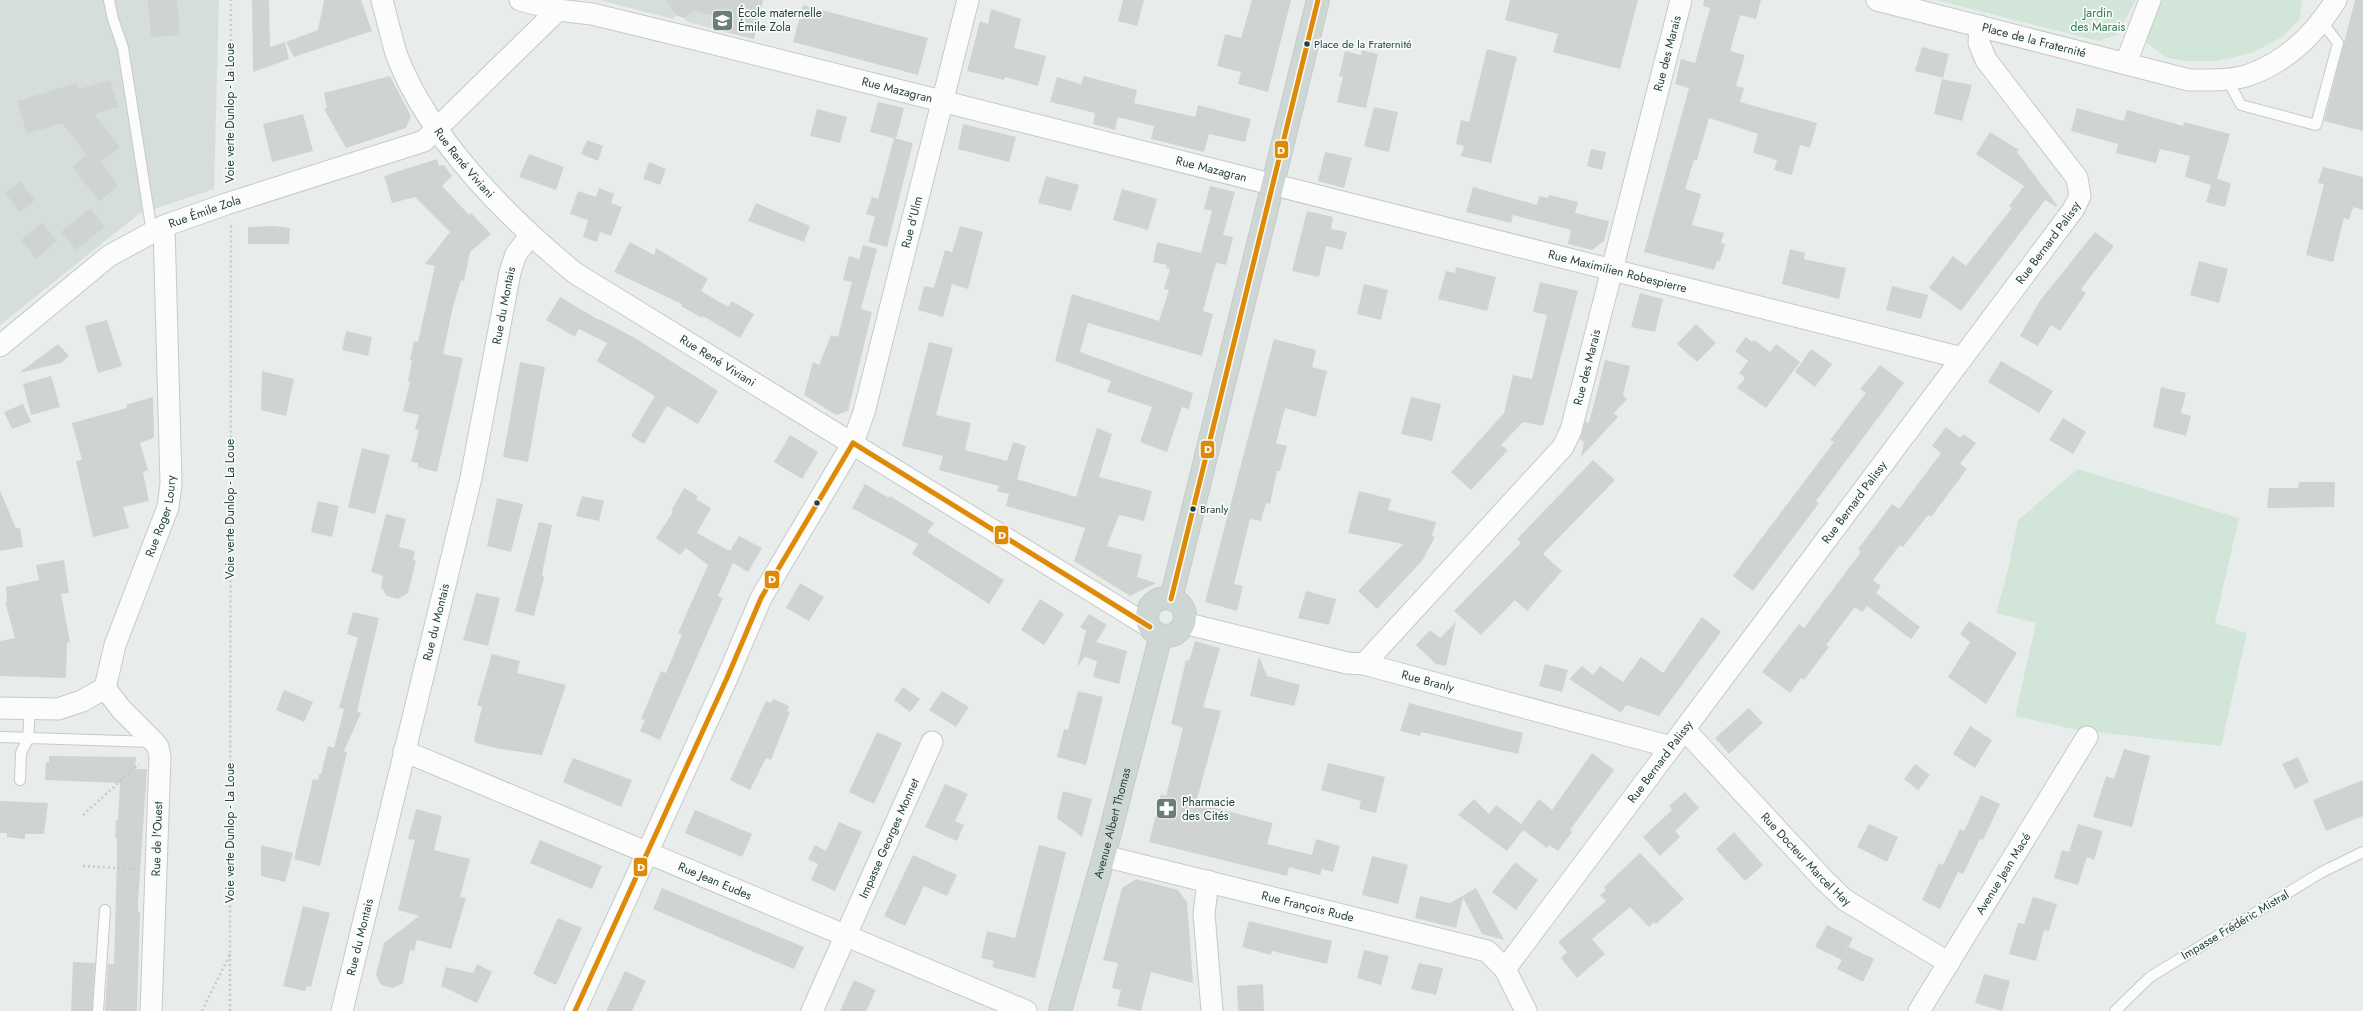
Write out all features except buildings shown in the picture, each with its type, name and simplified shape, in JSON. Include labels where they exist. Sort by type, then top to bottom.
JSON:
[{"type":"main road","points":[[1156,631],[1167,636],[1177,632],[1184,622],[1183,611],[1177,602],[1171,600],[1318,0]]},
{"type":"main road","name":"Avenue Albert Thomas","points":[[1060,1011],[1104,856],[1156,631],[1147,617],[1151,606],[1160,599],[1171,600]]},
{"type":"street","name":"Rue René Viviani","points":[[382,0],[397,56],[437,130],[455,154],[530,236],[575,273],[1156,631]]},
{"type":"street","name":"Rue Mazagran","points":[[520,0],[558,10],[592,14],[1273,185]]},
{"type":"street","name":"Rue d'Ulm","points":[[575,1011],[648,853],[760,598],[853,443],[864,412],[968,0]]},
{"type":"street","name":"Rue des Marais","points":[[1364,664],[1563,447],[1571,430],[1681,0]]},
{"type":"street","name":"Place de la Fraternité","points":[[1877,0],[2189,80],[2227,79],[2249,75],[2281,59],[2307,39],[2322,22],[2336,0]]},
{"type":"street","points":[[2126,63],[2150,0]]},
{"type":"street","name":"Rue Émile Zola","points":[[0,346],[109,256],[158,229],[231,202],[424,141],[437,130],[558,10]]},
{"type":"street","name":"Rue Bernard Palissy","points":[[1505,969],[2073,210],[2080,196],[2077,178],[1986,60],[1979,43],[1980,26]]},
{"type":"street","name":"Rue Maximilien Robespierre","points":[[1273,185],[1962,358]]},
{"type":"street","name":"Rue Roger Loury","points":[[105,688],[115,645],[168,507],[171,484],[158,229]]},
{"type":"street","name":"Rue du Montais","points":[[342,1011],[471,478],[510,272],[516,254],[530,236]]},
{"type":"street","name":"Rue Branly","points":[[1184,622],[1347,663],[1364,664],[1671,747]]},
{"type":"street","points":[[0,708],[58,709],[82,701],[105,688],[122,709],[156,744]]},
{"type":"street","name":"Rue Docteur Marcel Hay","points":[[1685,730],[1819,875],[1845,900],[1949,963]]},
{"type":"street","name":"Avenue Jean Macé","points":[[1919,1011],[2087,737]]},
{"type":"street","name":"Impasse Georges Monnet","points":[[812,1011],[932,742]]},
{"type":"street","name":"Rue de l'Ouest","points":[[151,1011],[160,757],[156,744]]},
{"type":"street","name":"Rue Jean Eudes","points":[[404,751],[1026,1011]]},
{"type":"street","name":"Rue François Rude","points":[[1104,856],[1487,951],[1505,969],[1526,1011]]},
{"type":"street","points":[[1208,881],[1204,914],[1212,1011]]},
{"type":"lane","points":[[109,0],[124,55],[158,229]]},
{"type":"lane","points":[[2227,79],[2241,105],[2316,125],[2338,43],[2322,22]]},
{"type":"lane","points":[[20,780],[21,753],[28,739],[30,709]]},
{"type":"lane","points":[[0,737],[156,744]]},
{"type":"lane","name":"Impasse Frédéric Mistral","points":[[2115,1011],[2150,977],[2322,872],[2363,852]]},
{"type":"lane","points":[[98,1011],[104,910]]},
{"type":"path","name":"Voie verte Dunlop - La Loue","points":[[202,1011],[230,954],[231,0]]},
{"type":"path","points":[[84,815],[156,744]]},
{"type":"path","points":[[83,866],[156,870]]},
{"type":"path","points":[[230,954],[230,1011]]},
{"type":"shaded area","points":[[0,0],[219,0],[214,189],[139,214],[0,325]]},
{"type":"shaded area","name":"École maternelle Émile Zola","points":[[599,0],[763,0],[754,39],[688,22],[684,18],[676,15],[673,19]]},
{"type":"green space","name":"Jardin des Marais","points":[[1936,0],[2136,0],[2117,35],[2099,41]]},
{"type":"green space","points":[[2162,0],[2302,0],[2300,19],[2282,37],[2252,53],[2217,61],[2184,61],[2167,58],[2144,41]]},
{"type":"green space","points":[[2078,469],[2239,518],[2215,623],[2247,633],[2221,746],[2077,730],[2015,716],[2036,623],[1996,613],[2007,574],[2018,520]]},
{"type":"transit line","name":"D","points":[[1171,599],[1318,0]]},
{"type":"transit line","name":"D","points":[[853,443],[1150,627]]},
{"type":"transit line","name":"D","points":[[575,1011],[727,678],[761,598],[853,443]]},
{"type":"place","name":"École maternelle Émile Zola","points":[[722,20]]},
{"type":"place","name":"Place de la Fraternité","points":[[1307,44]]},
{"type":"place","name":"Branly","points":[[1193,509]]},
{"type":"place","name":"Pharmacie des Cités","points":[[1166,809]]}]
